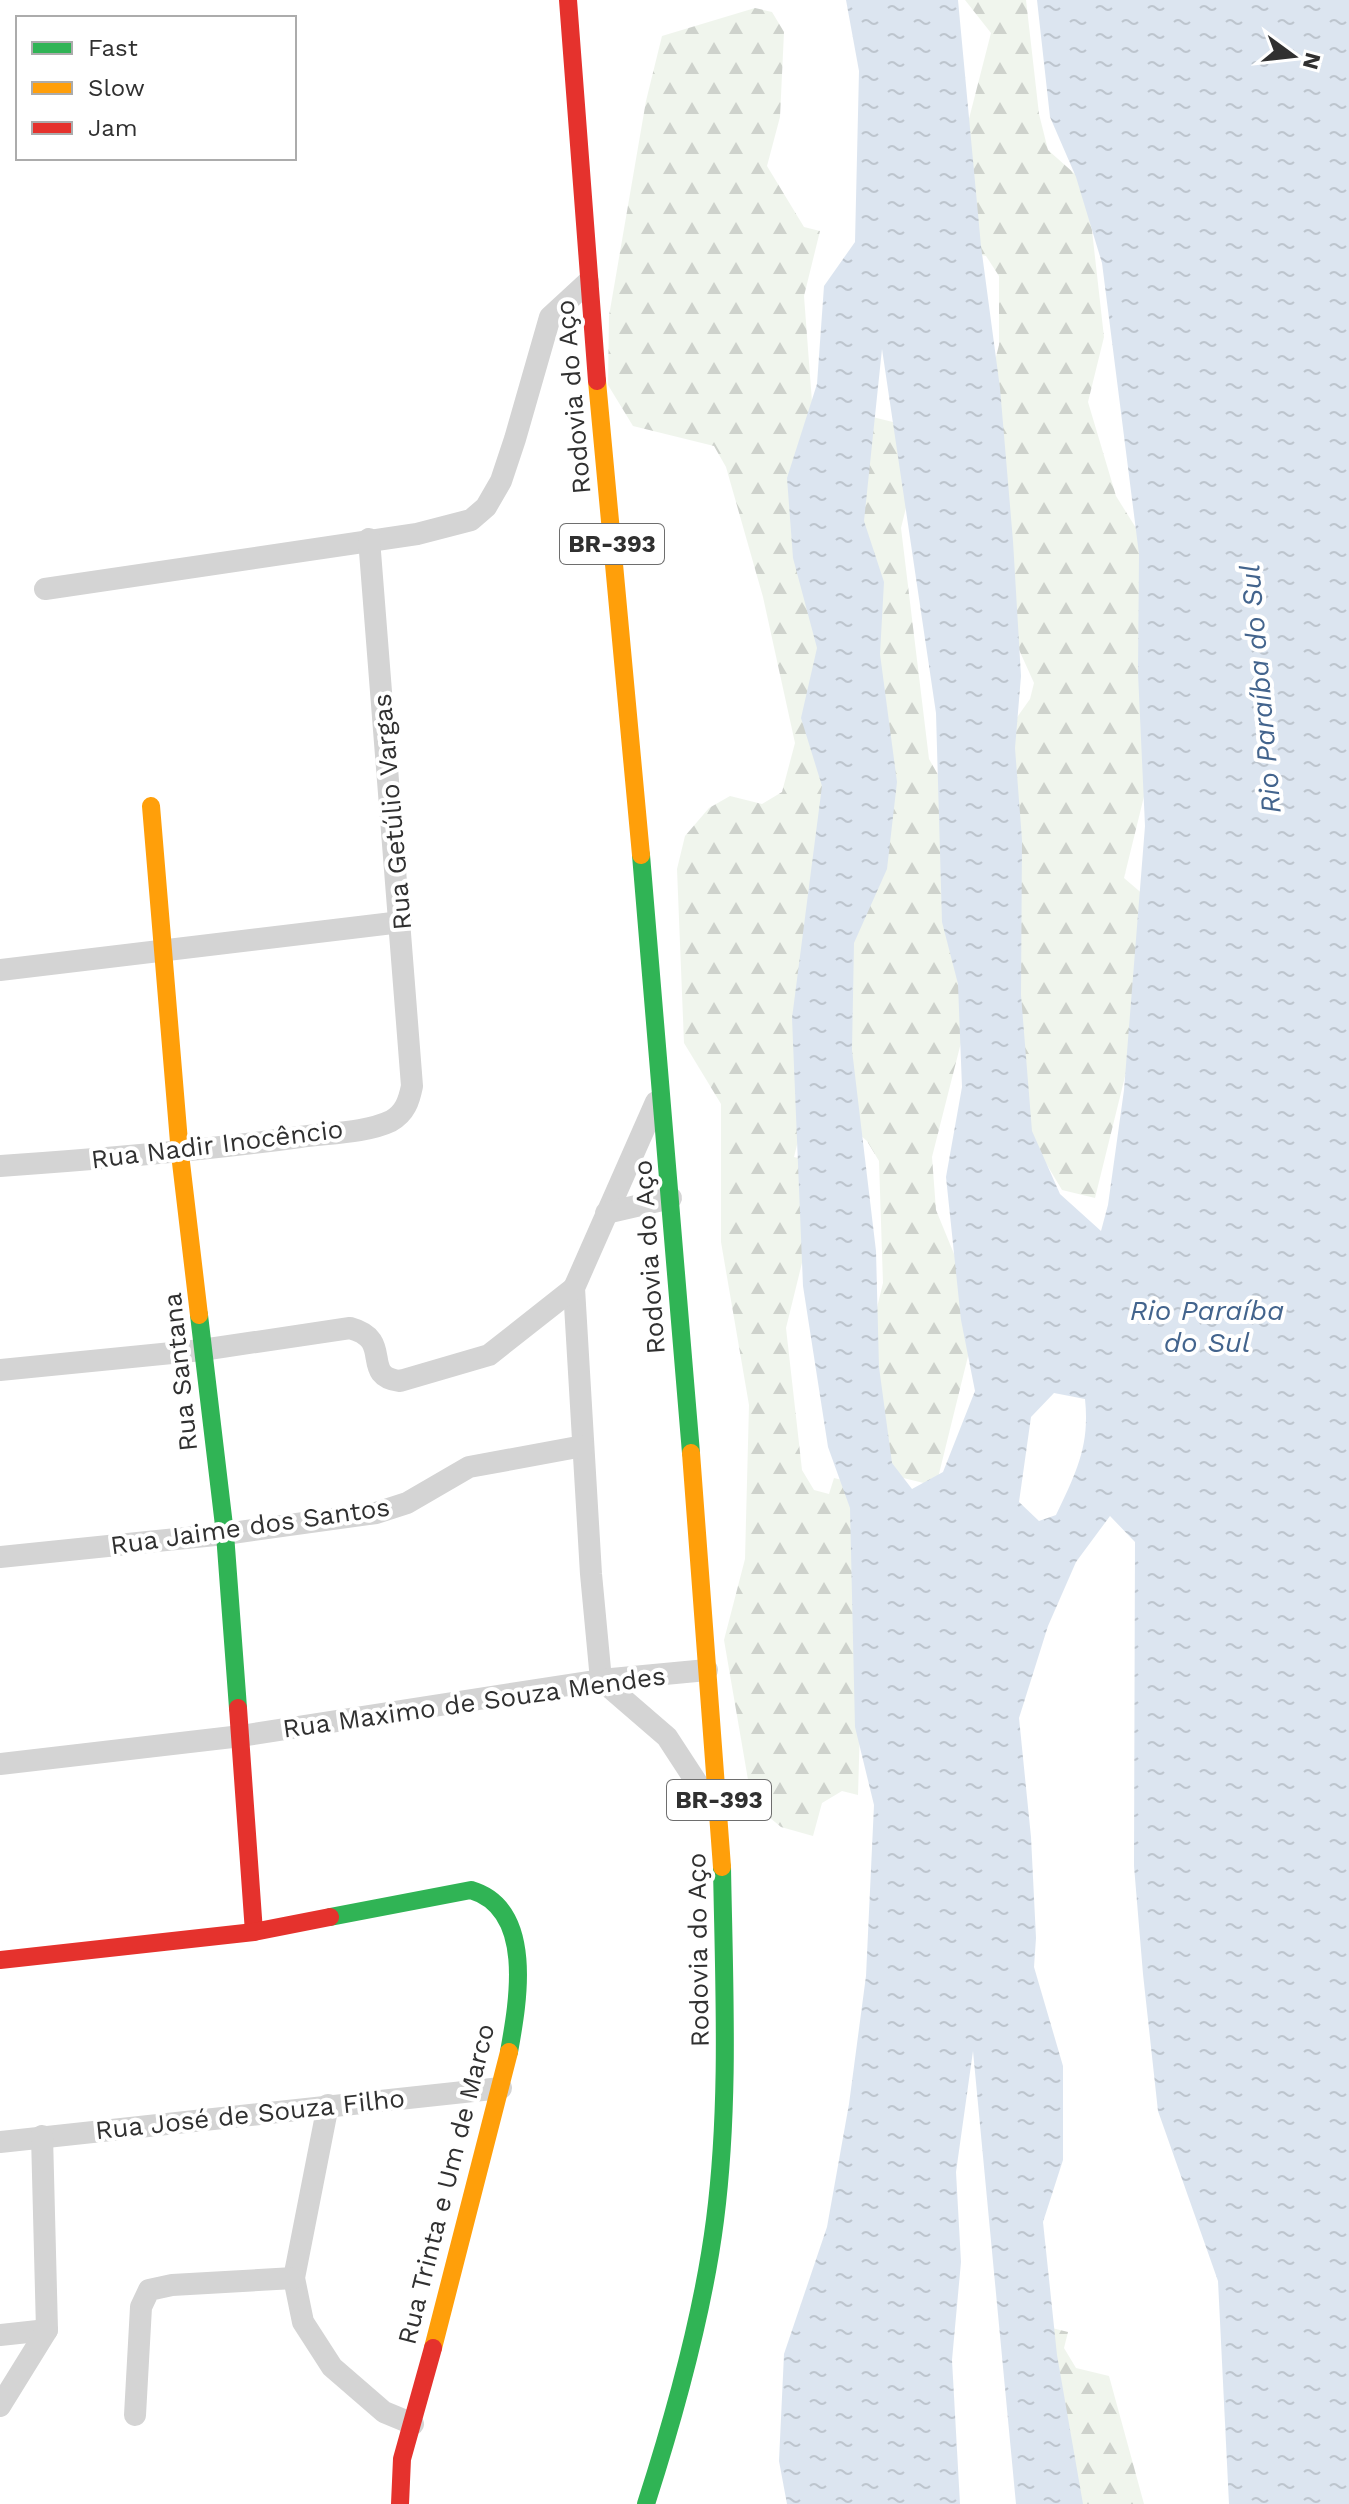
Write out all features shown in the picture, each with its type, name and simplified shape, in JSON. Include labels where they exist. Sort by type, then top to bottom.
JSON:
[{"type":"main road","name":"Rodovia do Aço","points":[[568,0],[588,282],[662,1088],[721,1820],[726,2077],[715,2221],[675,2414],[646,2504]]},
{"type":"main road","name":"Rua Santana","points":[[151,806],[180,1154],[225,1534],[254,1932]]},
{"type":"main road","name":"Rua Trinta e Um de Marco","points":[[0,1960],[254,1932],[458,1892],[484,1893],[503,1908],[513,1942],[514,2019],[501,2088],[402,2459],[400,2504]]},
{"type":"street","points":[[45,589],[453,527],[471,520],[486,507],[501,481],[550,317],[588,282]]},
{"type":"street","name":"Rua Getúlio Vargas","points":[[369,539],[412,1086]]},
{"type":"street","points":[[0,970],[401,922]]},
{"type":"street","name":"Rua Nadir Inocêncio","points":[[0,1166],[180,1154],[388,1122],[401,1114],[412,1086]]},
{"type":"street","points":[[662,1088],[574,1288],[601,1680],[667,1737],[721,1820]]},
{"type":"street","points":[[606,1213],[671,1198]]},
{"type":"street","points":[[0,1370],[202,1350],[350,1328],[365,1332],[374,1341],[379,1372],[387,1380],[400,1381],[489,1355],[574,1288]]},
{"type":"street","name":"Rua Jaime dos Santos","points":[[0,1557],[225,1534],[393,1509],[469,1467],[583,1446]]},
{"type":"street","name":"Rua Maximo de Souza Mendes","points":[[241,1736],[601,1680],[707,1670]]},
{"type":"street","points":[[0,1764],[241,1736]]},
{"type":"street","name":"Rua José de Souza Filho","points":[[0,2142],[501,2088]]},
{"type":"street","points":[[328,2105],[294,2278],[303,2322],[332,2367],[384,2412],[413,2424]]},
{"type":"street","points":[[0,2406],[47,2330],[42,2136]]},
{"type":"street","points":[[135,2415],[141,2307],[149,2290],[172,2285],[294,2278]]},
{"type":"street","points":[[0,2335],[47,2330]]},
{"type":"green space","points":[[965,0],[1026,0],[1039,114],[1048,150],[1076,175],[1088,195],[1104,337],[1088,402],[1116,496],[1141,536],[1148,780],[1124,878],[1152,902],[1135,1036],[1095,1198],[1062,1190],[1001,1088],[969,1011],[932,1157],[936,1210],[968,1288],[972,1340],[936,1486],[887,1474],[855,1397],[883,1283],[879,1161],[867,1141],[839,1117],[802,1125],[794,1157],[810,1161],[814,1214],[786,1328],[802,1470],[814,1490],[829,1494],[834,1478],[867,1486],[858,1795],[842,1791],[822,1803],[813,1836],[781,1827],[752,1803],[724,1640],[745,1559],[749,1405],[721,1242],[721,1104],[684,1043],[677,869],[685,836],[709,808],[730,796],[762,804],[782,792],[795,743],[763,597],[726,467],[714,446],[633,426],[608,385],[609,316],[646,101],[662,36],[755,8],[772,12],[784,32],[780,117],[767,166],[804,227],[820,231],[804,296],[812,402],[909,426],[921,447],[901,528],[929,759],[941,780],[978,772],[1030,699],[1034,683],[990,585],[978,427],[999,345],[999,276],[986,256],[954,248],[962,146],[991,33]]},
{"type":"green space","points":[[1052,2328],[1068,2332],[1064,2348],[1076,2368],[1109,2376],[1144,2504],[1075,2504]]},
{"type":"water","name":"Rio Paraíba do Sul","points":[[846,0],[958,0],[981,246],[1000,388],[1013,541],[1021,676],[1015,748],[1022,840],[1021,995],[1032,1131],[1060,1194],[1101,1231],[1108,1205],[1124,1090],[1145,826],[1138,673],[1139,554],[1102,263],[1076,177],[1050,117],[1037,0],[1349,0],[1349,2504],[1229,2504],[1218,2281],[1158,2111],[1134,1866],[1135,1542],[1110,1516],[1076,1562],[1048,1626],[1019,1718],[1031,1837],[1036,1938],[1034,1967],[1063,2066],[1063,2160],[1043,2222],[1057,2355],[1083,2504],[1016,2504],[973,2051],[956,2172],[961,2262],[952,2360],[960,2504],[787,2504],[779,2461],[784,2354],[827,2227],[849,2104],[866,1976],[874,1805],[855,1727],[850,1508],[828,1447],[803,1286],[792,1018],[822,786],[801,718],[817,648],[793,558],[787,478],[817,384],[824,286],[855,242],[859,71]],"holes":[[[882,349],[936,713],[942,922],[958,984],[962,1087],[946,1177],[961,1320],[975,1391],[943,1472],[912,1489],[892,1463],[879,1367],[876,1251],[852,1050],[854,943],[887,869],[897,782],[880,654],[884,582],[864,521]],[[1054,1393],[1085,1399],[1085,1431],[1075,1472],[1056,1515],[1039,1521],[1019,1502],[1031,1417]]]},
{"type":"traffic: fast","points":[[641,855],[691,1453]]},
{"type":"traffic: fast","points":[[199,1315],[225,1534],[238,1708]]},
{"type":"traffic: fast","points":[[646,2504],[687,2364],[715,2220],[724,2088],[722,1867]]},
{"type":"traffic: fast","points":[[330,1917],[471,1890],[491,1900],[505,1916],[514,1936],[517,1959],[516,2008],[509,2052]]},
{"type":"traffic: slow","points":[[597,381],[641,855]]},
{"type":"traffic: slow","points":[[151,806],[180,1154],[199,1315]]},
{"type":"traffic: slow","points":[[691,1453],[722,1867]]},
{"type":"traffic: slow","points":[[433,2348],[509,2052]]},
{"type":"traffic: jam","points":[[568,0],[597,381]]},
{"type":"traffic: jam","points":[[238,1708],[254,1932]]},
{"type":"traffic: jam","points":[[0,1960],[254,1932],[330,1917]]},
{"type":"traffic: jam","points":[[400,2504],[402,2459],[433,2348]]}]
